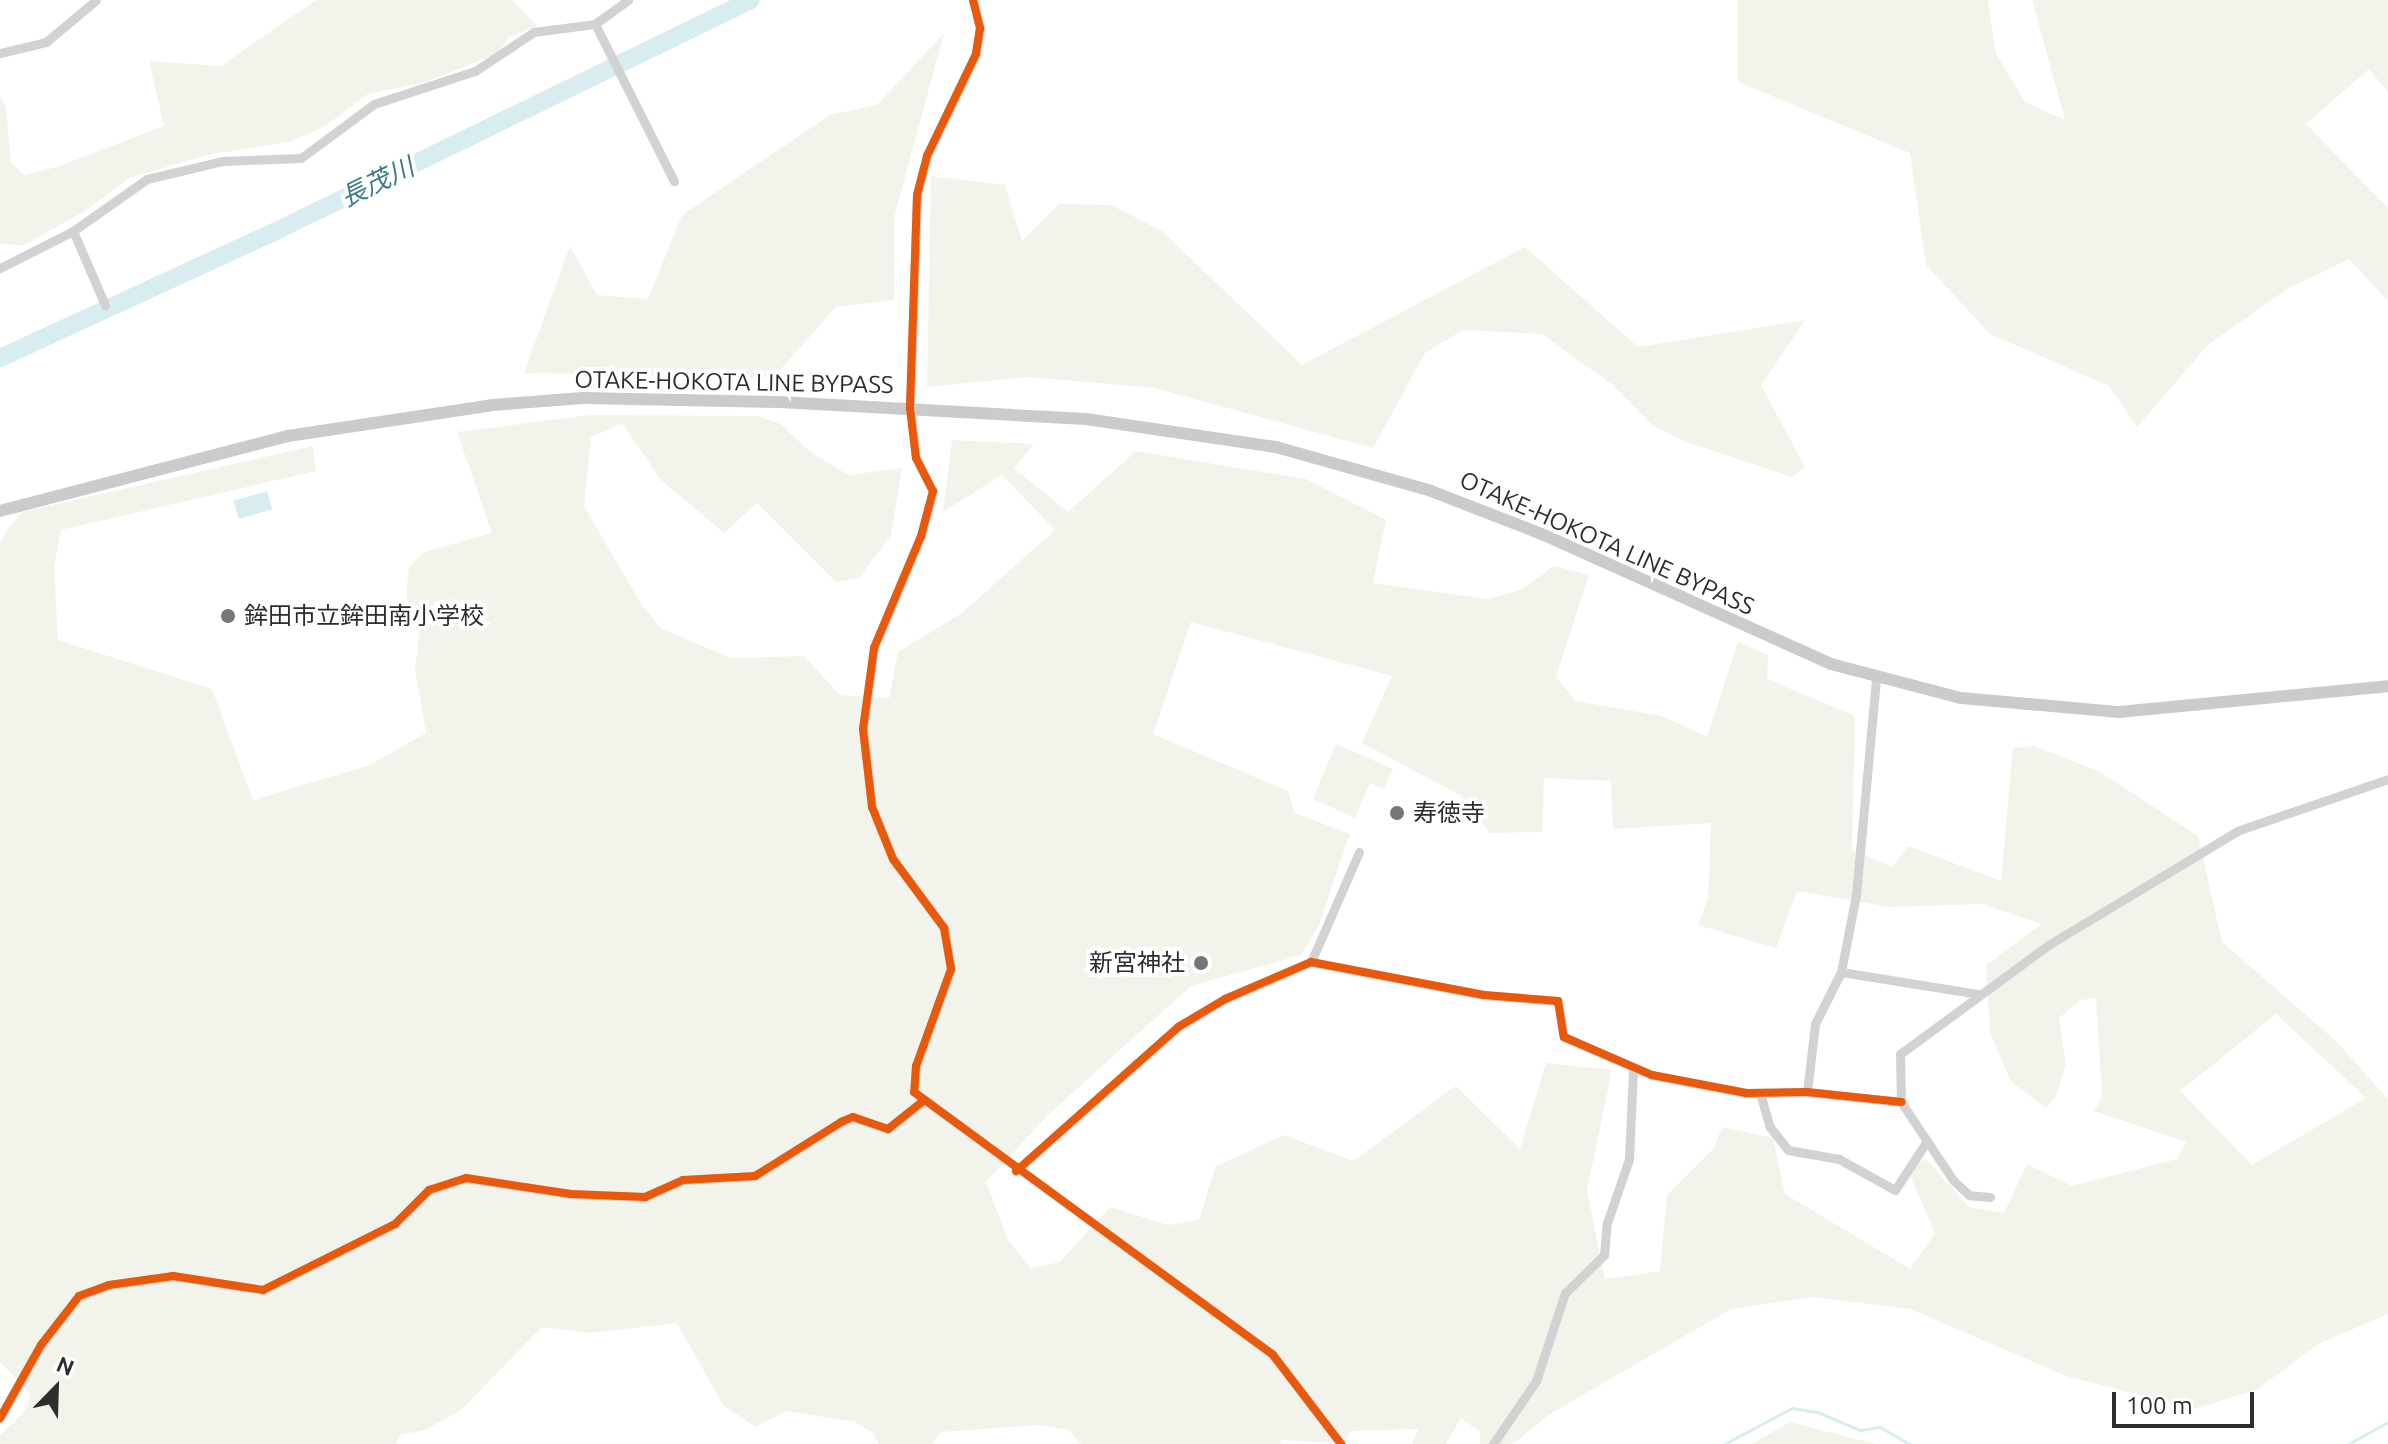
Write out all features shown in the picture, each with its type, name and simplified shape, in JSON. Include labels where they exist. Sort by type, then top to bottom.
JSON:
[{"type":"main road","name":"OTAKE-HOKOTA LINE BYPASS","points":[[0,511],[288,436],[492,405],[583,398],[910,408],[1152,425],[1355,467],[1486,511],[1791,648],[1876,678],[1999,705],[2105,712],[2176,710],[2388,686]]},
{"type":"street","points":[[0,53],[46,42],[96,0]]},
{"type":"street","points":[[0,268],[73,231],[147,179],[222,161],[301,158],[374,104],[475,71],[534,32],[595,24],[628,0]]},
{"type":"street","points":[[973,0],[980,28],[976,54],[927,156],[917,195],[910,408],[916,458],[933,491],[921,536],[874,648],[864,753],[872,807],[893,859],[944,928],[951,969],[916,1066],[914,1092],[922,1102],[1016,1171],[1273,1355],[1341,1444]]},
{"type":"street","points":[[595,24],[674,181]]},
{"type":"street","points":[[73,231],[105,305]]},
{"type":"street","points":[[1807,1092],[1815,1024],[1841,972],[1856,895],[1876,678]]},
{"type":"street","points":[[1990,1197],[1969,1195],[1901,1102],[1900,1054],[2050,944],[2237,831],[2388,779]]},
{"type":"street","points":[[1311,962],[1359,852]]},
{"type":"street","points":[[1016,1171],[1178,1027],[1225,999],[1311,962],[1484,995],[1558,1001],[1564,1037],[1633,1070],[1760,1093],[1807,1092],[1901,1102]]},
{"type":"street","points":[[1841,972],[1979,994]]},
{"type":"street","points":[[1493,1444],[1536,1381],[1565,1293],[1604,1255],[1607,1223],[1629,1159],[1633,1070]]},
{"type":"street","points":[[1760,1093],[1770,1127],[1788,1150],[1839,1159],[1895,1190],[1927,1141]]},
{"type":"street","points":[[0,1418],[41,1345],[79,1296],[109,1285],[173,1276],[263,1290],[395,1224],[429,1190],[466,1178],[571,1194],[645,1197],[683,1180],[755,1176],[841,1122],[853,1117],[888,1129],[922,1102]]},
{"type":"shaded area","points":[[316,0],[512,0],[537,26],[509,37],[498,53],[426,82],[368,94],[324,127],[289,142],[208,155],[129,178],[82,213],[24,245],[0,244],[0,96],[6,107],[11,163],[24,175],[57,167],[164,126],[149,61],[221,66]]},
{"type":"shaded area","points":[[1738,0],[1988,0],[1996,54],[2025,102],[2065,120],[2032,0],[2388,0],[2388,92],[2369,69],[2306,124],[2388,208],[2388,301],[2349,259],[2287,289],[2208,345],[2137,427],[2109,386],[1990,334],[1926,265],[1910,153],[1738,82]]},
{"type":"shaded area","points":[[944,33],[894,218],[894,300],[836,307],[773,378],[524,373],[570,246],[597,295],[648,299],[682,215],[830,115],[877,105]]},
{"type":"shaded area","points":[[931,176],[1005,185],[1022,241],[1059,204],[1111,205],[1162,231],[1302,365],[1525,247],[1638,347],[1805,320],[1761,385],[1805,467],[1792,477],[1684,441],[1652,425],[1613,385],[1542,334],[1463,330],[1425,353],[1373,448],[1155,388],[1028,377],[927,387]]},
{"type":"shaded area","points":[[590,415],[757,416],[781,424],[809,451],[848,475],[902,468],[891,535],[859,578],[836,582],[757,503],[724,533],[661,480],[622,423],[591,437],[584,506],[641,604],[662,629],[731,658],[804,656],[840,695],[889,698],[898,652],[962,613],[1055,530],[1002,475],[943,512],[952,440],[1034,444],[1014,468],[1068,512],[1136,451],[1306,479],[1386,520],[1373,583],[1487,599],[1521,590],[1554,566],[1589,575],[1556,677],[1576,701],[1662,716],[1707,737],[1738,642],[1768,655],[1767,679],[1855,716],[1852,850],[1892,867],[1908,846],[2001,881],[2013,748],[2034,746],[2100,772],[2198,836],[2222,942],[2336,1041],[2388,1099],[2388,1314],[2318,1344],[2256,1390],[2194,1409],[2066,1376],[1911,1309],[1812,1297],[1731,1309],[1550,1414],[1513,1444],[1480,1444],[1480,1432],[1461,1418],[1446,1444],[1412,1444],[1418,1429],[1351,1431],[1343,1444],[1282,1440],[1280,1444],[1081,1444],[1069,1430],[1039,1425],[941,1432],[932,1444],[879,1444],[872,1432],[855,1422],[786,1411],[755,1427],[723,1405],[677,1323],[590,1333],[542,1327],[461,1410],[423,1431],[401,1434],[396,1444],[0,1444],[0,1435],[27,1409],[30,1393],[0,1362],[0,544],[22,512],[313,446],[316,471],[61,530],[54,567],[58,640],[212,689],[253,800],[370,765],[426,733],[415,669],[420,628],[406,596],[409,567],[424,552],[492,533],[457,432]],"holes":[[[1191,622],[1392,676],[1362,743],[1462,796],[1490,833],[1542,832],[1544,778],[1611,781],[1613,829],[1711,823],[1708,898],[1698,925],[1776,948],[1797,891],[1889,907],[1982,904],[2042,924],[1986,965],[1990,1032],[2011,1082],[2046,1108],[2056,1096],[2066,1064],[2059,1018],[2081,1000],[2096,998],[2102,1097],[2094,1111],[2186,1142],[2177,1159],[2072,1186],[2027,1164],[2004,1213],[1969,1207],[1927,1160],[1905,1164],[1935,1233],[1910,1269],[1785,1194],[1773,1138],[1722,1127],[1714,1148],[1667,1195],[1660,1271],[1605,1279],[1587,1190],[1612,1070],[1546,1063],[1520,1149],[1456,1086],[1353,1161],[1284,1135],[1215,1167],[1199,1220],[1168,1225],[1110,1207],[1060,1262],[1031,1268],[1008,1240],[986,1182],[1049,1114],[1191,986],[1301,955],[1318,927],[1350,834],[1295,813],[1288,791],[1153,734]],[[2276,1014],[2366,1098],[2252,1165],[2180,1091]]]},
{"type":"shaded area","points":[[267,491],[272,509],[239,519],[233,501]]},
{"type":"shaded area","points":[[1336,744],[1393,769],[1384,789],[1370,783],[1355,818],[1313,799]]},
{"type":"shaded area","points":[[1790,1422],[1875,1444],[1752,1444]]},
{"type":"waterway","name":"長茂川","points":[[0,358],[274,232],[751,0]]},
{"type":"waterway","points":[[1724,1444],[1792,1408],[1817,1412],[1860,1430],[1880,1427],[1909,1444]]},
{"type":"waterway","points":[[2348,1444],[2388,1422]]},
{"type":"cycle path","points":[[973,0],[980,28],[976,54],[927,156],[917,195],[910,408],[916,458],[933,491],[921,536],[874,648],[863,729],[872,807],[893,859],[944,928],[951,969],[916,1066],[914,1092],[1273,1355],[1341,1444]]},
{"type":"cycle path","points":[[1016,1171],[1178,1027],[1225,999],[1311,962],[1484,995],[1558,1001],[1564,1037],[1652,1075],[1746,1093],[1807,1092],[1901,1102]]},
{"type":"cycle path","points":[[0,1418],[41,1345],[79,1296],[109,1285],[173,1276],[263,1290],[395,1224],[429,1190],[466,1178],[571,1194],[645,1197],[683,1180],[755,1176],[841,1122],[853,1117],[888,1129],[922,1102]]},
{"type":"place","name":"鉾田市立鉾田南小学校","points":[[228,616]]},
{"type":"place","name":"寿徳寺","points":[[1397,813]]},
{"type":"place","name":"新宮神社","points":[[1201,963]]}]
